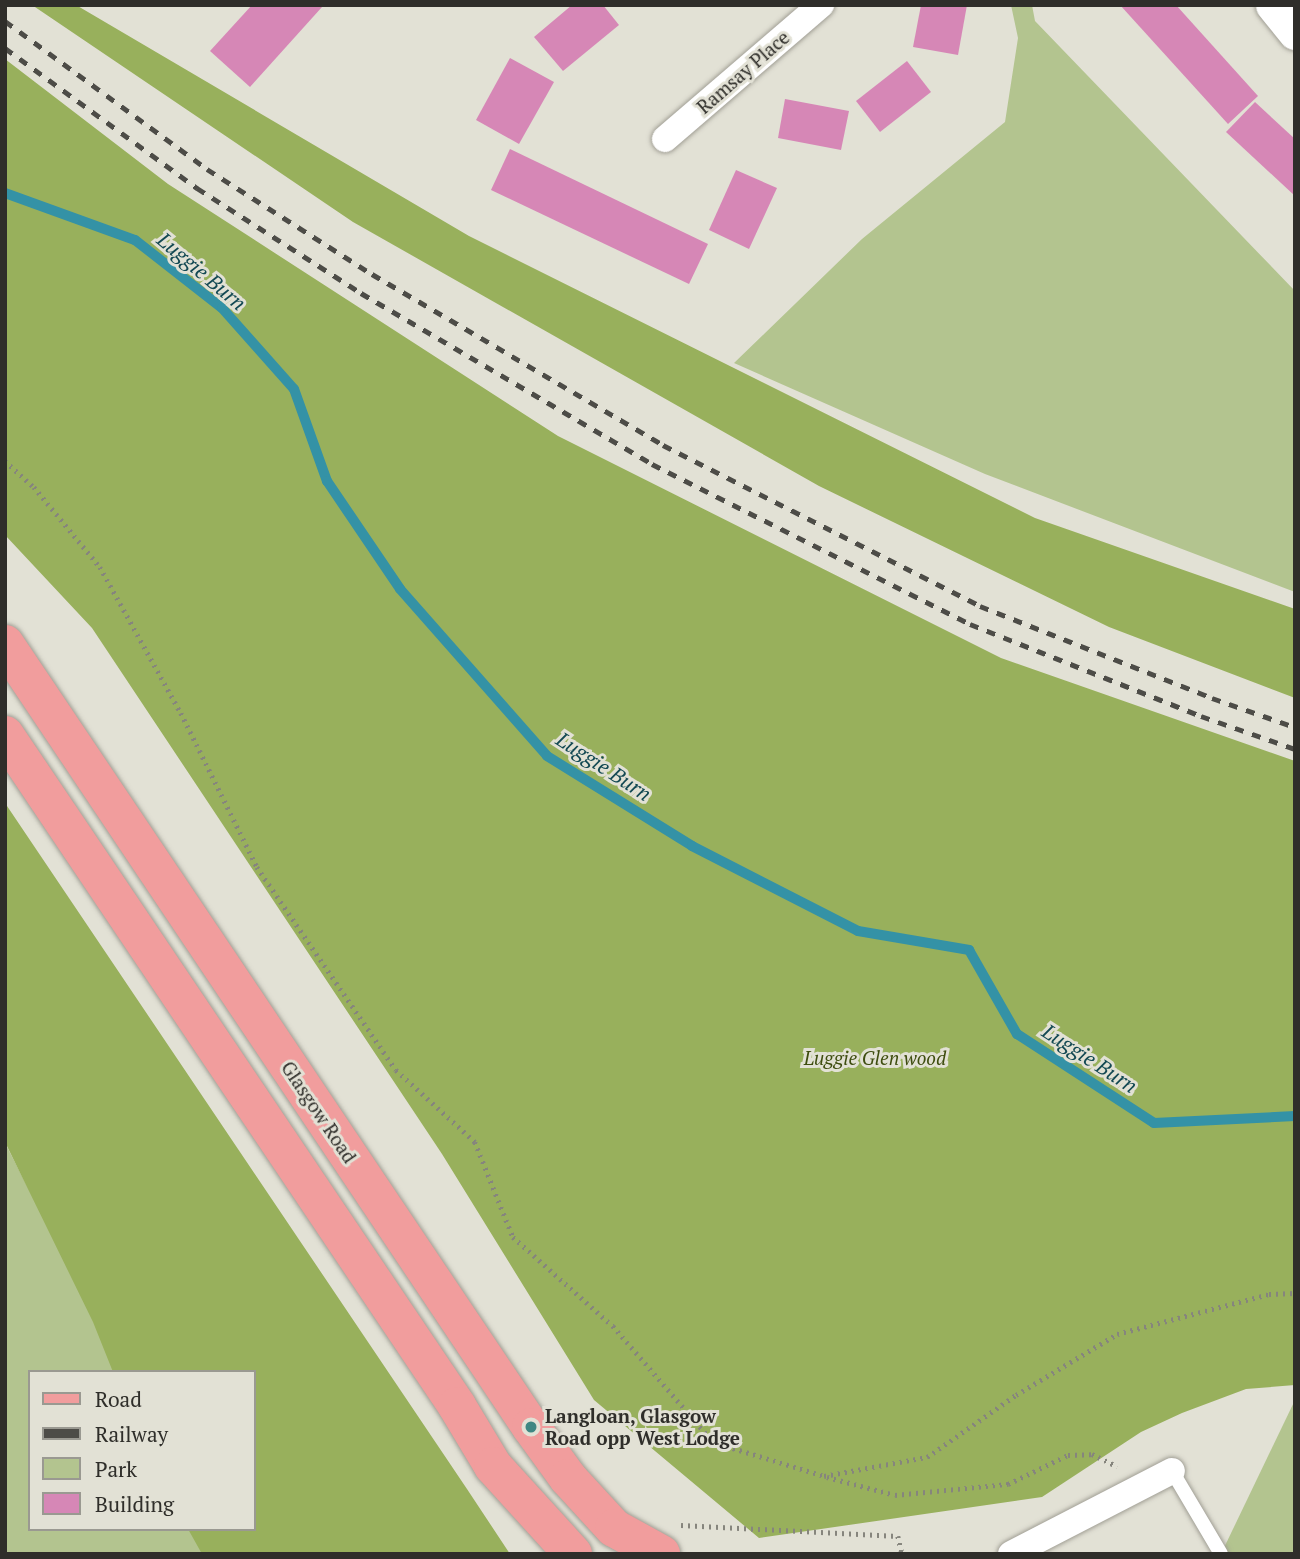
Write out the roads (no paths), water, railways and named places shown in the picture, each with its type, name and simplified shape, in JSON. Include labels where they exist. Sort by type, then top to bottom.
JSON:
[{"type":"main road","name":"Glasgow Road","points":[[5,644],[531,1427],[568,1478],[614,1528],[667,1539]]},
{"type":"main road","points":[[5,735],[457,1406],[493,1466],[573,1554]]},
{"type":"street","name":"Ramsay Place","points":[[665,139],[821,5]]},
{"type":"street","points":[[1272,5],[1295,33]]},
{"type":"street","points":[[1011,1554],[1161,1477]]},
{"type":"lane","points":[[1161,1477],[1221,1554]]},
{"type":"waterway","name":"Luggie Burn","points":[[5,193],[135,240],[222,308],[294,389],[327,481],[400,589],[547,756],[692,846],[858,931],[969,950],[1017,1034],[1154,1123],[1295,1116]]},
{"type":"railway","points":[[5,21],[207,169],[372,274],[663,445],[980,606],[1212,698],[1295,727]]},
{"type":"railway","points":[[5,48],[197,188],[361,293],[652,464],[970,624],[1201,716],[1295,749]]},
{"type":"place","name":"Langloan, Glasgow Road opp West Lodge","points":[[531,1427]]},
{"type":"park label","name":"Luggie Glen wood","points":[[875,1058]]}]
